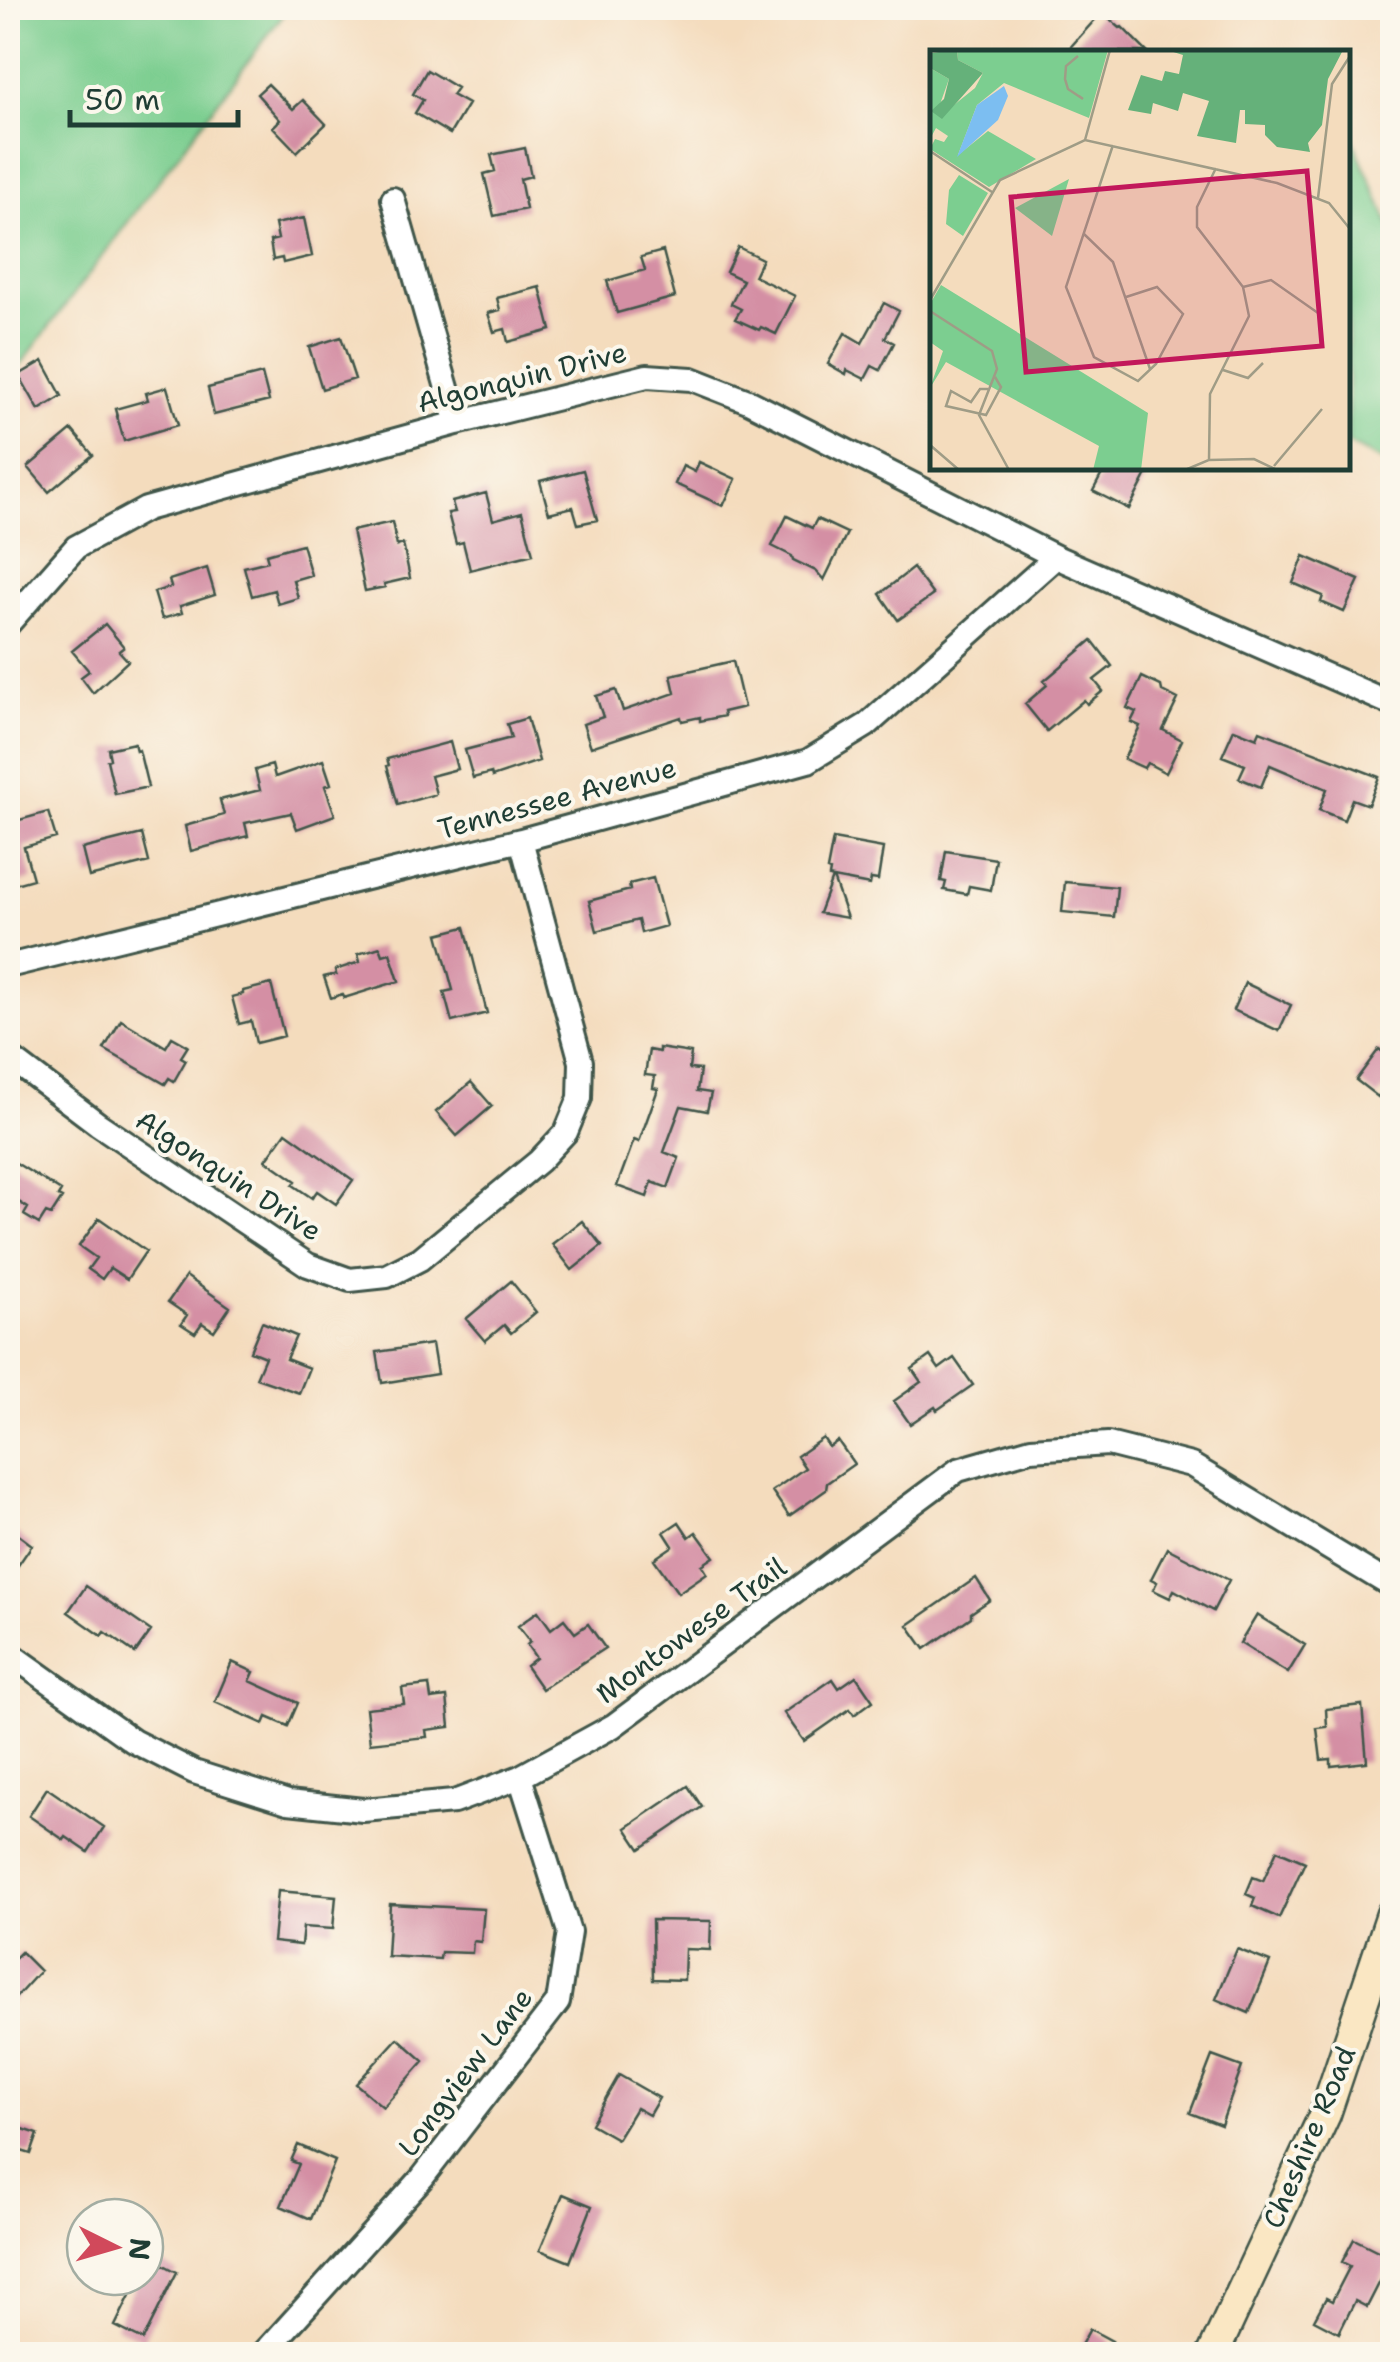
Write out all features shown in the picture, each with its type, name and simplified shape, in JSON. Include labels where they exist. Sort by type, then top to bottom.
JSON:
[{"type":"street","points":[[393,199],[457,423]]},
{"type":"street","name":"Algonquin Drive","points":[[8,624],[76,547],[146,509],[457,423],[648,376],[692,379],[748,401],[1056,557],[1392,704]]},
{"type":"street","name":"Tennessee Avenue","points":[[8,966],[521,840],[808,762],[866,725],[1056,557]]},
{"type":"street","name":"Algonquin Drive","points":[[8,1056],[98,1124],[308,1265],[350,1280],[387,1276],[420,1258],[540,1161],[566,1132],[580,1098],[581,1062],[521,840]]},
{"type":"street","name":"Montowese Trail","points":[[8,1652],[134,1741],[194,1772],[288,1802],[363,1810],[454,1802],[520,1778],[613,1726],[958,1470],[1031,1449],[1108,1444],[1190,1465],[1392,1586]]},
{"type":"street","name":"Longview Lane","points":[[265,2352],[422,2178],[558,2002],[570,1932],[520,1778]]},
{"type":"street","name":"Cheshire Road","points":[[1213,2354],[1324,2114],[1392,1914]]},
{"type":"green space","points":[[8,8],[288,8],[8,382]]},
{"type":"green space","points":[[1350,134],[1392,230],[1392,466],[1350,445]]},
{"type":"building","points":[[1102,12],[1145,50],[1068,50]]},
{"type":"building","points":[[427,70],[457,88],[452,95],[468,104],[450,134],[415,113],[423,100],[413,94]]},
{"type":"building","points":[[268,84],[293,109],[303,100],[326,124],[297,152],[273,127],[280,120],[257,94]]},
{"type":"building","points":[[525,148],[531,176],[520,179],[526,209],[494,216],[484,174],[495,171],[491,155]]},
{"type":"building","points":[[304,218],[312,256],[283,263],[282,258],[273,260],[270,241],[278,239],[275,224]]},
{"type":"building","points":[[738,247],[762,259],[754,276],[795,296],[776,334],[735,319],[741,309],[731,304],[743,280],[726,272]]},
{"type":"building","points":[[663,251],[675,297],[617,313],[607,281],[645,270],[641,257]]},
{"type":"building","points":[[540,287],[551,330],[508,342],[505,329],[494,332],[488,313],[500,310],[497,298]]},
{"type":"building","points":[[884,303],[899,311],[885,338],[894,343],[880,370],[872,366],[865,379],[828,364],[845,333],[862,343]]},
{"type":"building","points":[[341,337],[355,379],[322,389],[309,347]]},
{"type":"building","points":[[43,361],[62,396],[39,410],[19,375]]},
{"type":"building","points":[[262,374],[269,401],[214,415],[208,388]]},
{"type":"building","points":[[167,387],[178,425],[124,441],[115,409],[148,400],[146,393]]},
{"type":"building","points":[[72,430],[93,455],[49,492],[28,467]]},
{"type":"building","points":[[699,462],[736,479],[723,506],[675,484],[683,466],[695,472]]},
{"type":"building","points":[[583,470],[597,520],[578,524],[573,507],[549,513],[540,481]]},
{"type":"building","points":[[1104,470],[1149,470],[1129,509],[1093,491]]},
{"type":"building","points":[[486,493],[493,520],[522,512],[533,554],[470,570],[463,542],[456,544],[448,513],[455,512],[452,502]]},
{"type":"building","points":[[787,516],[812,528],[817,519],[847,533],[824,580],[816,571],[772,546]]},
{"type":"building","points":[[392,522],[397,546],[403,544],[410,578],[365,591],[352,531]]},
{"type":"building","points":[[302,544],[311,575],[293,580],[298,598],[278,604],[274,590],[252,596],[244,567],[268,561],[266,554]]},
{"type":"building","points":[[1304,556],[1359,580],[1344,612],[1321,602],[1323,596],[1293,583]]},
{"type":"building","points":[[207,568],[215,595],[180,606],[182,613],[162,619],[154,592],[171,587],[169,580]]},
{"type":"building","points":[[913,568],[933,595],[898,620],[880,594]]},
{"type":"building","points":[[105,624],[124,647],[119,651],[128,661],[93,693],[81,677],[89,671],[72,651]]},
{"type":"building","points":[[1092,640],[1112,666],[1094,680],[1103,691],[1087,704],[1084,700],[1047,731],[1025,704],[1047,685],[1044,681]]},
{"type":"building","points":[[733,661],[744,707],[700,721],[700,717],[682,721],[681,717],[591,747],[583,724],[603,717],[596,696],[616,690],[623,711],[675,693],[671,675]]},
{"type":"building","points":[[1142,677],[1178,699],[1163,730],[1182,740],[1166,773],[1147,763],[1144,768],[1124,759],[1140,726],[1131,722],[1136,712],[1127,708]]},
{"type":"building","points":[[527,718],[539,761],[492,777],[491,773],[473,778],[465,750],[511,738],[507,724]]},
{"type":"building","points":[[1234,729],[1257,738],[1260,731],[1379,777],[1368,805],[1352,799],[1344,820],[1319,810],[1327,789],[1270,765],[1261,787],[1239,778],[1245,765],[1222,756]]},
{"type":"building","points":[[450,742],[457,769],[431,776],[436,794],[398,805],[387,759]]},
{"type":"building","points":[[134,743],[148,787],[115,794],[108,749]]},
{"type":"building","points":[[323,760],[331,784],[325,786],[335,815],[297,829],[291,813],[245,823],[248,836],[191,851],[185,826],[224,815],[220,800],[260,790],[255,770],[272,765],[275,777]]},
{"type":"building","points":[[12,808],[16,821],[48,812],[56,838],[24,847],[33,879],[8,886],[8,809]]},
{"type":"building","points":[[142,834],[149,862],[89,877],[82,849]]},
{"type":"building","points":[[833,839],[883,848],[878,880],[871,879],[870,885],[833,878],[847,918],[819,913],[832,878],[827,870]]},
{"type":"building","points":[[946,851],[996,859],[991,890],[969,886],[967,894],[944,890],[946,882],[941,881]]},
{"type":"building","points":[[653,878],[666,926],[641,933],[638,920],[597,931],[589,901],[630,890],[629,884]]},
{"type":"building","points":[[1065,882],[1117,887],[1114,917],[1062,912]]},
{"type":"building","points":[[465,927],[487,1013],[452,1022],[444,992],[453,990],[438,934]]},
{"type":"building","points":[[380,947],[383,955],[390,953],[399,981],[344,998],[342,994],[331,998],[324,977],[360,962],[358,954]]},
{"type":"building","points":[[1245,983],[1291,1005],[1279,1031],[1233,1010]]},
{"type":"building","points":[[271,984],[284,1036],[256,1043],[251,1021],[239,1024],[232,997]]},
{"type":"building","points":[[121,1020],[166,1047],[172,1037],[188,1046],[181,1057],[186,1060],[174,1081],[169,1078],[165,1084],[104,1049]]},
{"type":"building","points":[[659,1048],[691,1053],[689,1069],[700,1070],[697,1091],[711,1093],[707,1111],[681,1106],[664,1152],[679,1158],[668,1188],[652,1182],[647,1197],[617,1186],[634,1140],[639,1142],[658,1089],[653,1088],[655,1076],[645,1075],[649,1050],[659,1052]]},
{"type":"building","points":[[1379,1049],[1392,1059],[1392,1098],[1383,1090],[1378,1097],[1356,1080]]},
{"type":"building","points":[[471,1082],[492,1106],[457,1136],[436,1112]]},
{"type":"building","points":[[286,1132],[353,1180],[336,1204],[317,1191],[312,1198],[266,1160]]},
{"type":"building","points":[[8,1158],[61,1191],[58,1196],[62,1198],[51,1215],[46,1213],[39,1224],[24,1215],[28,1208],[8,1195]]},
{"type":"building","points":[[99,1218],[146,1251],[127,1279],[110,1268],[102,1279],[88,1269],[96,1258],[79,1246]]},
{"type":"building","points":[[582,1221],[602,1246],[572,1270],[552,1244]]},
{"type":"building","points":[[186,1276],[230,1307],[214,1331],[202,1323],[195,1333],[181,1324],[187,1315],[168,1302]]},
{"type":"building","points":[[511,1281],[536,1312],[511,1333],[504,1325],[485,1341],[466,1319]]},
{"type":"building","points":[[262,1322],[296,1336],[286,1359],[309,1368],[299,1393],[256,1378],[265,1357],[250,1351]]},
{"type":"building","points":[[432,1344],[437,1374],[382,1383],[377,1352]]},
{"type":"building","points":[[930,1356],[939,1369],[954,1358],[973,1385],[910,1424],[894,1401],[921,1382],[912,1369]]},
{"type":"building","points":[[823,1438],[829,1447],[838,1441],[854,1464],[789,1516],[772,1491],[805,1468],[797,1456]]},
{"type":"building","points":[[679,1522],[689,1537],[696,1532],[714,1557],[702,1565],[707,1573],[678,1593],[654,1559],[673,1546],[664,1532]]},
{"type":"building","points":[[8,1527],[32,1545],[8,1580]]},
{"type":"building","points":[[1167,1548],[1229,1580],[1213,1611],[1174,1590],[1170,1598],[1153,1590],[1157,1582],[1151,1579]]},
{"type":"building","points":[[976,1578],[990,1600],[925,1649],[908,1625]]},
{"type":"building","points":[[86,1586],[151,1631],[135,1653],[68,1612]]},
{"type":"building","points":[[538,1611],[551,1629],[564,1619],[575,1633],[588,1624],[605,1648],[542,1689],[526,1666],[536,1658],[518,1626]]},
{"type":"building","points":[[1257,1615],[1305,1645],[1288,1673],[1240,1643]]},
{"type":"building","points":[[232,1662],[254,1672],[250,1681],[298,1703],[288,1726],[267,1717],[264,1724],[215,1702]]},
{"type":"building","points":[[856,1676],[873,1701],[854,1715],[850,1709],[804,1741],[784,1713],[833,1679],[839,1688]]},
{"type":"building","points":[[429,1685],[431,1699],[447,1697],[450,1727],[426,1730],[427,1737],[370,1743],[366,1708],[404,1704],[402,1688]]},
{"type":"building","points":[[1362,1705],[1367,1762],[1331,1766],[1331,1759],[1321,1760],[1317,1728],[1327,1727],[1326,1709]]},
{"type":"building","points":[[688,1786],[702,1807],[640,1849],[626,1828]]},
{"type":"building","points":[[47,1788],[104,1827],[88,1852],[29,1816]]},
{"type":"building","points":[[1277,1850],[1305,1862],[1279,1918],[1252,1906],[1255,1898],[1246,1894],[1253,1877],[1263,1881]]},
{"type":"building","points":[[278,1891],[336,1896],[333,1929],[303,1927],[301,1945],[273,1942]]},
{"type":"building","points":[[390,1904],[484,1909],[481,1942],[473,1941],[472,1953],[441,1952],[440,1959],[387,1956]]},
{"type":"building","points":[[652,1920],[711,1921],[710,1950],[685,1949],[684,1980],[653,1979]]},
{"type":"building","points":[[1237,1949],[1270,1962],[1249,2013],[1216,1999]]},
{"type":"building","points":[[21,1952],[40,1971],[8,2006],[8,1965]]},
{"type":"building","points":[[398,2038],[424,2061],[383,2107],[356,2084]]},
{"type":"building","points":[[1212,2056],[1242,2067],[1221,2125],[1190,2113]]},
{"type":"building","points":[[619,2075],[659,2098],[649,2115],[636,2108],[617,2139],[591,2124]]},
{"type":"building","points":[[8,2124],[38,2134],[31,2154],[8,2147]]},
{"type":"building","points":[[298,2145],[335,2161],[311,2219],[281,2206],[299,2164],[291,2161]]},
{"type":"building","points":[[563,2194],[592,2206],[570,2262],[540,2250]]},
{"type":"building","points":[[1354,2239],[1392,2258],[1367,2307],[1355,2301],[1339,2333],[1314,2320],[1326,2298],[1332,2301],[1350,2266],[1342,2262]]},
{"type":"building","points":[[165,2266],[177,2272],[165,2296]]},
{"type":"building","points":[[129,2297],[164,2297],[143,2340],[115,2326]]},
{"type":"building","points":[[1090,2329],[1112,2341],[1104,2354],[1076,2354]]}]
